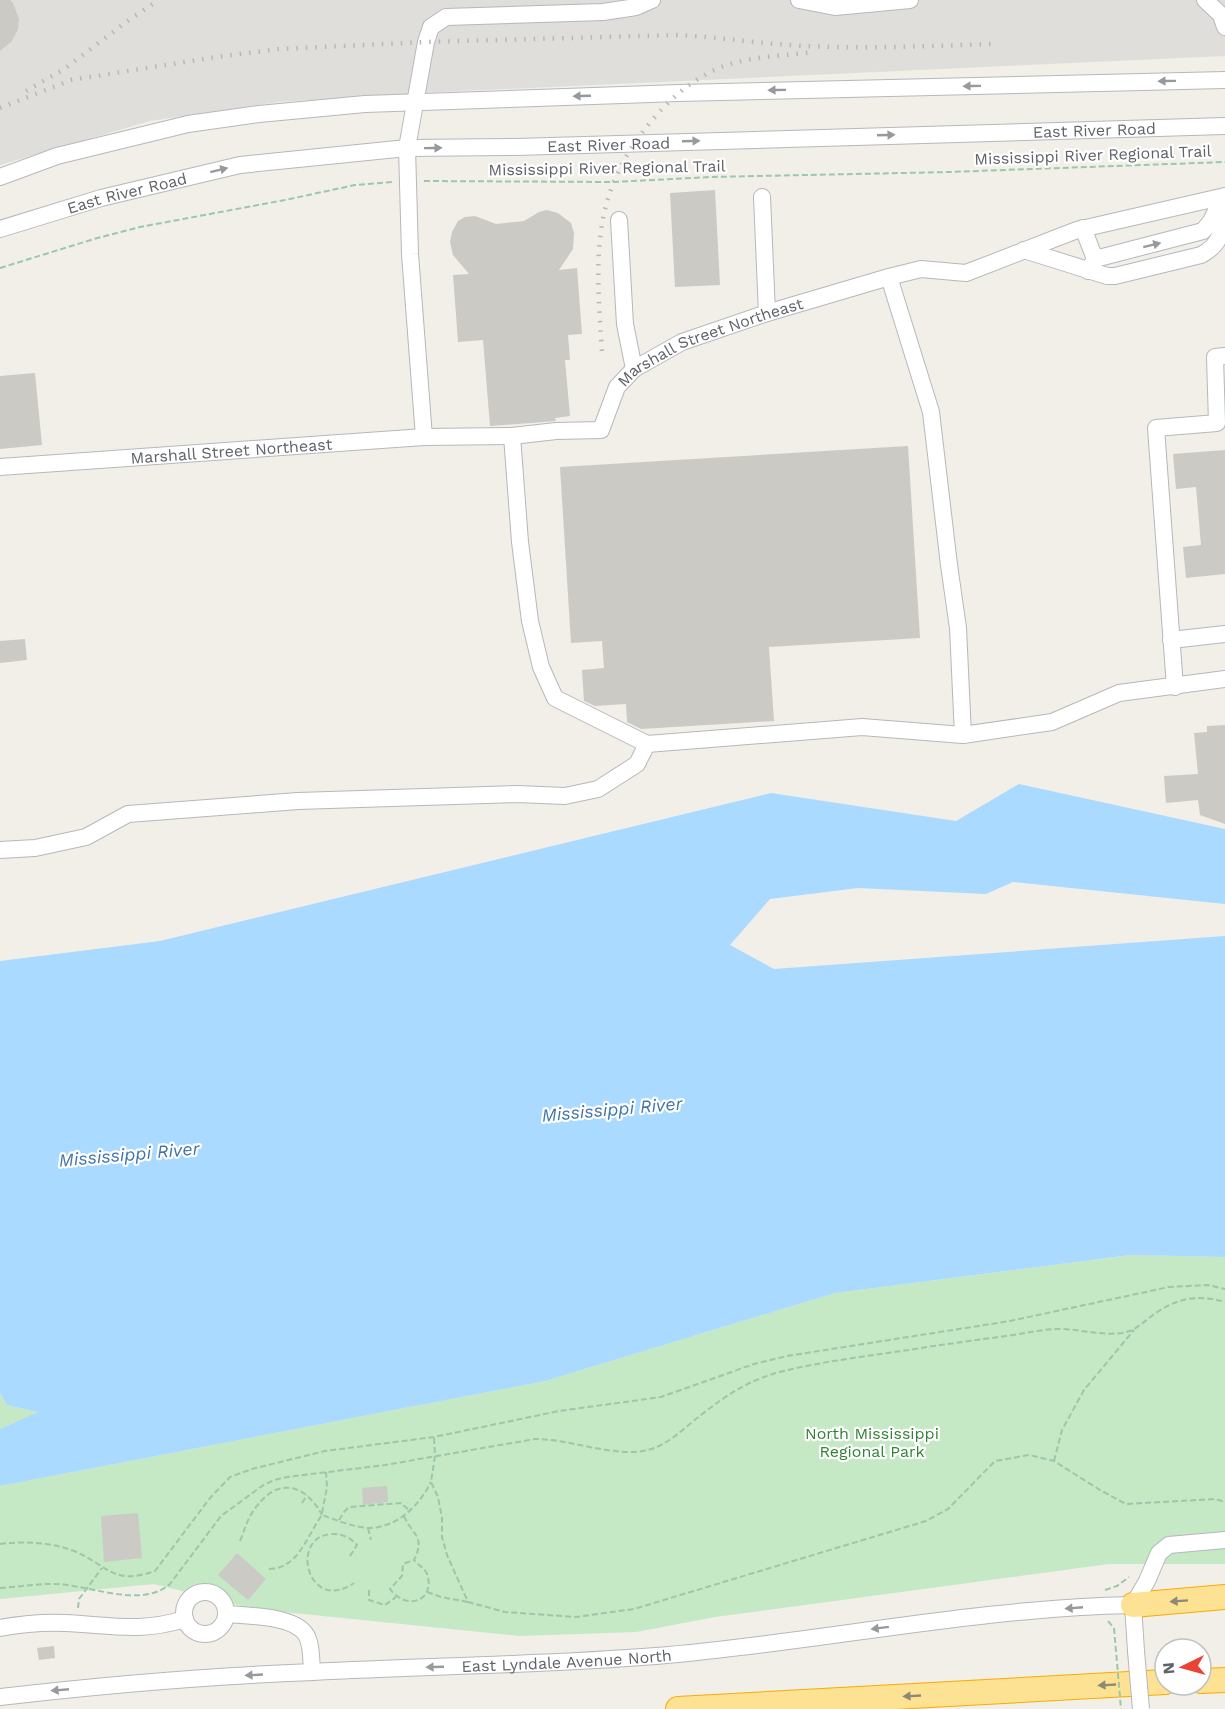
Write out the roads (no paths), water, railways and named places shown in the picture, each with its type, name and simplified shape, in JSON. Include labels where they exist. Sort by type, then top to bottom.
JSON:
[{"type":"highway","points":[[1133,1605],[1225,1597]]},
{"type":"highway","points":[[678,1709],[1153,1683]]},
{"type":"street","points":[[424,437],[410,254],[407,148],[426,42],[431,27],[446,17],[603,12],[636,7],[652,0]]},
{"type":"street","points":[[804,1],[835,7],[910,0]]},
{"type":"street","points":[[1205,0],[1221,15],[1225,27]]},
{"type":"street","points":[[0,177],[57,156],[188,124],[259,114],[416,101],[1225,80]]},
{"type":"street","name":"East River Road","points":[[0,228],[101,198],[240,165],[407,148],[516,147],[1225,126]]},
{"type":"street","points":[[762,197],[767,313]]},
{"type":"street","points":[[1024,250],[1091,265],[1203,231],[1221,201]]},
{"type":"street","name":"Marshall Street Northeast","points":[[0,467],[424,437],[512,436],[556,431],[601,430],[617,387],[634,369],[682,342],[767,313],[889,277],[921,269],[966,273],[1083,228],[1221,201]]},
{"type":"street","points":[[619,220],[625,324],[634,369]]},
{"type":"street","points":[[1083,228],[1091,265]]},
{"type":"street","points":[[889,277],[931,412],[958,628],[963,735]]},
{"type":"street","points":[[1175,687],[1156,428],[1217,423],[1215,357],[1225,356]]},
{"type":"street","points":[[512,436],[521,554],[530,621],[541,667],[555,698],[647,744],[862,727],[963,735],[1052,722],[1119,693],[1225,680]]},
{"type":"street","points":[[1171,640],[1225,634]]},
{"type":"street","points":[[0,850],[35,848],[86,837],[128,814],[298,801],[517,794],[565,796],[598,789],[637,764],[647,744]]},
{"type":"street","points":[[1141,1709],[1133,1605],[1159,1553],[1169,1545],[1225,1540]]},
{"type":"street","points":[[205,1592],[218,1596],[225,1607],[225,1620],[218,1631],[205,1635],[192,1630],[185,1619],[184,1613],[188,1601],[192,1596],[205,1592]]},
{"type":"street","name":"East Lyndale Avenue North","points":[[0,1697],[177,1680],[312,1672],[516,1665],[658,1656],[725,1650],[985,1615],[1133,1605]]},
{"type":"street","points":[[226,1614],[290,1622],[301,1628],[308,1638],[312,1672]]},
{"type":"street","points":[[0,1628],[23,1624],[63,1622],[140,1628],[185,1619]]},
{"type":"water","name":"Mississippi River","points":[[1019,784],[1225,829],[1225,904],[1013,882],[986,894],[858,888],[770,899],[730,945],[774,969],[1225,936],[1225,1257],[1131,1255],[835,1293],[545,1381],[0,1486],[0,1429],[38,1412],[7,1405],[0,1393],[0,961],[160,941],[771,793],[956,821]]},
{"type":"railway","points":[[26,91],[64,69],[159,0]]},
{"type":"railway","points":[[0,108],[71,80],[280,49],[426,42],[676,35],[829,47],[994,44]]},
{"type":"railway","points":[[602,351],[598,286],[601,228],[607,200],[618,173],[633,146],[668,103],[709,72],[742,61],[814,52]]},
{"type":"park label","name":"North Mississippi Regional Park","points":[[872,1442]]}]
